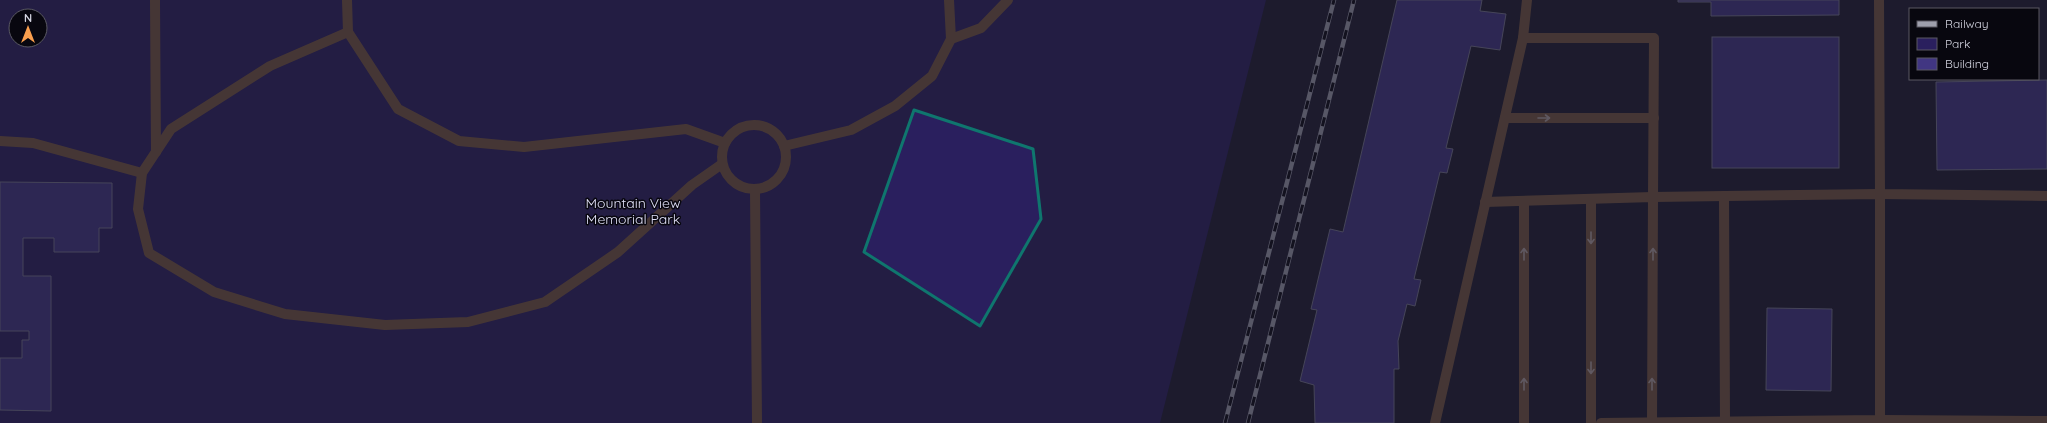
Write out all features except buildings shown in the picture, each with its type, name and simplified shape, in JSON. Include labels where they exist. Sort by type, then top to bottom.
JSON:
[{"type":"lane","points":[[155,0],[156,152]]},
{"type":"lane","points":[[347,0],[348,32],[398,109],[460,140],[524,147],[686,130],[725,142]]},
{"type":"lane","points":[[784,146],[851,130],[895,106],[932,76],[950,39],[949,0]]},
{"type":"lane","points":[[950,39],[981,28],[1008,0]]},
{"type":"lane","points":[[1435,423],[1523,38],[1527,0]]},
{"type":"lane","points":[[1879,0],[1880,420]]},
{"type":"lane","points":[[348,32],[270,66],[171,130],[142,173],[138,209],[149,254],[214,292],[285,314],[384,325],[468,322],[545,302],[618,252],[692,185],[722,164]]},
{"type":"lane","points":[[1523,38],[1654,38],[1652,423]]},
{"type":"lane","points":[[1504,118],[1654,118]]},
{"type":"lane","points":[[754,124],[765,126],[775,132],[784,146],[786,157],[783,172],[776,181],[766,187],[755,189],[744,188],[734,183],[722,164],[722,153],[725,142],[732,134],[741,128],[754,124]]},
{"type":"lane","points":[[0,141],[33,142],[142,173]]},
{"type":"lane","points":[[755,189],[757,423]]},
{"type":"lane","points":[[1485,202],[1653,197],[1880,194],[2047,196]]},
{"type":"lane","points":[[1724,196],[1725,422]]},
{"type":"lane","points":[[1591,199],[1591,423]]},
{"type":"lane","points":[[1524,201],[1524,423]]},
{"type":"lane","points":[[1601,423],[1880,420],[1904,422],[2047,421]]},
{"type":"highlighted area","points":[[914,110],[1033,149],[1041,219],[980,326],[864,252]]},
{"type":"green space","name":"Mountain View Memorial Park","points":[[0,0],[1266,0],[1160,423],[0,423]]},
{"type":"railway","points":[[1225,423],[1334,0]]},
{"type":"railway","points":[[1248,423],[1354,0]]}]
